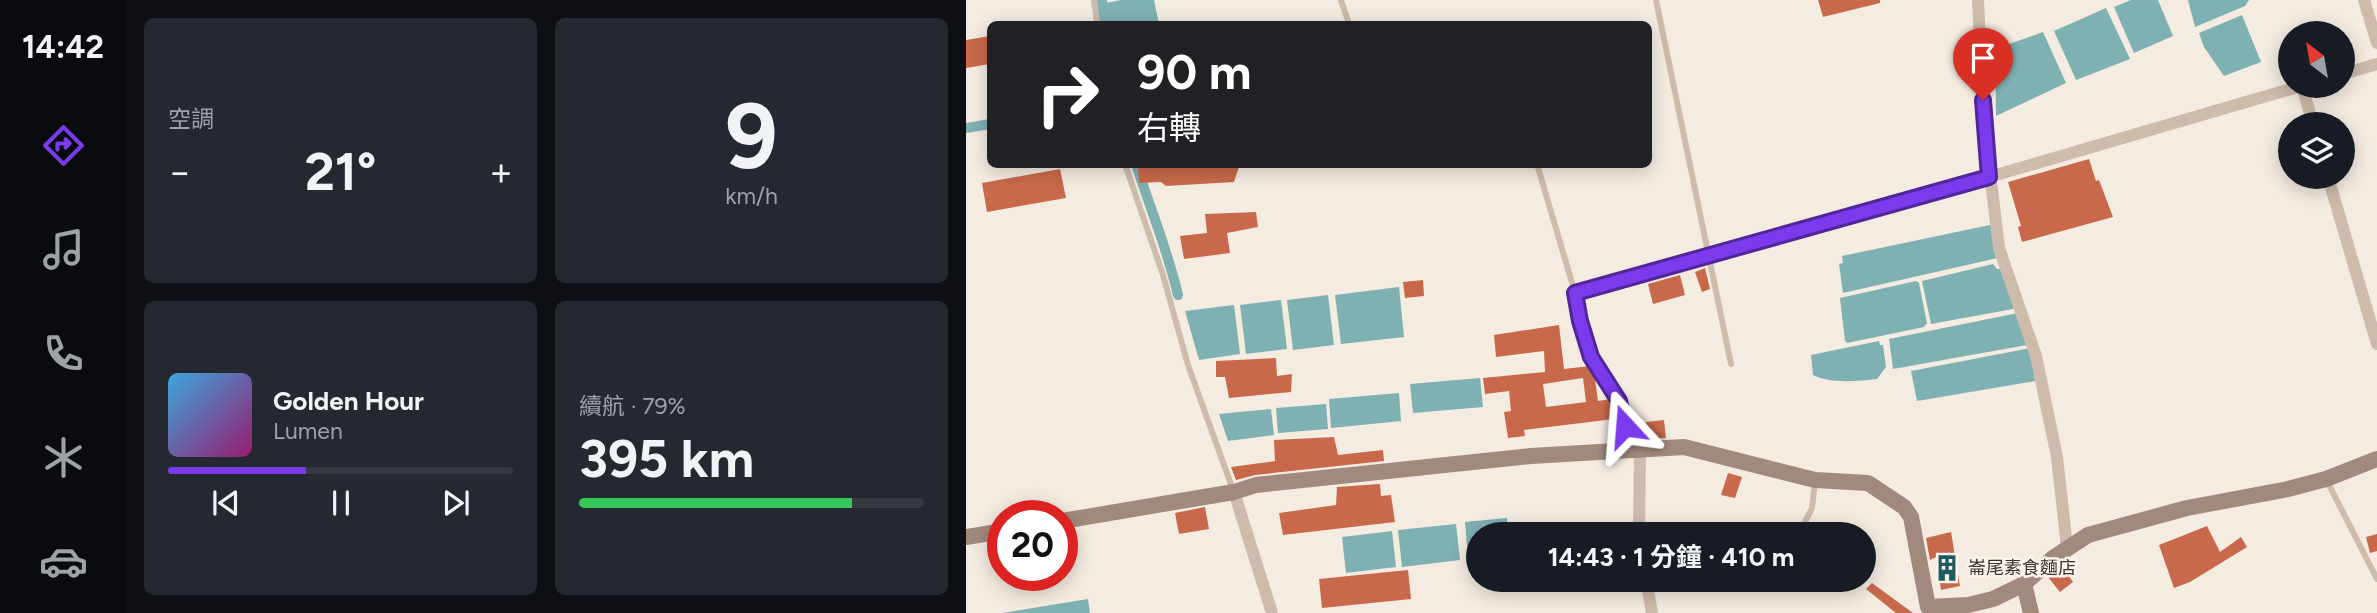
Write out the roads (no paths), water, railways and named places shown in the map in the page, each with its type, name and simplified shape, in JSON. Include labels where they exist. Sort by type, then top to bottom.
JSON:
[{"type":"street","points":[[1978,0],[1984,123],[1999,248],[2036,356],[2057,457],[2067,547]]},
{"type":"street","points":[[2364,0],[2377,43]]},
{"type":"street","points":[[2356,70],[2377,64]]},
{"type":"street","points":[[1575,293],[2278,93]]},
{"type":"street","points":[[2332,189],[2377,344]]},
{"type":"street","points":[[1078,518],[1234,492],[1256,485],[1477,461],[1685,447],[1815,480],[1867,483],[1904,507],[1911,517],[1926,610],[1993,599],[2024,584],[2067,547],[2088,535],[2187,508],[2288,489],[2326,479],[2377,459]]},
{"type":"street","points":[[1635,451],[1638,522]]},
{"type":"street","points":[[1234,492],[1272,613]]},
{"type":"street","points":[[966,537],[987,534]]},
{"type":"street","points":[[2024,584],[2031,613]]},
{"type":"street","points":[[1648,592],[1652,613]]},
{"type":"lane","points":[[1094,0],[1097,21]]},
{"type":"lane","points":[[1341,0],[1348,21]]},
{"type":"lane","points":[[1656,0],[1731,364]]},
{"type":"lane","points":[[1126,168],[1163,275],[1188,365],[1234,492]]},
{"type":"lane","points":[[1538,168],[1591,357],[1619,401],[1635,451]]},
{"type":"lane","points":[[2326,479],[2377,579]]},
{"type":"lane","points":[[1805,522],[1812,508],[1815,480]]},
{"type":"water","points":[[1154,0],[1158,21],[1107,21],[1105,3]]},
{"type":"water","points":[[2131,0],[2158,0],[2173,36],[2134,53],[2114,7]]},
{"type":"water","points":[[2188,0],[2249,0],[2245,6],[2195,27]]},
{"type":"water","points":[[2106,8],[2130,59],[2076,80],[2054,31]]},
{"type":"water","points":[[2242,15],[2261,62],[2224,76],[2204,47],[2199,33]]},
{"type":"water","points":[[2043,32],[2066,83],[1996,116],[1995,49]]},
{"type":"water","points":[[1990,225],[1993,227],[2002,257],[1843,293],[1839,264],[1843,263],[1842,256]]},
{"type":"water","points":[[1993,264],[1997,269],[2001,269],[2013,309],[1931,324],[1922,281]]},
{"type":"water","points":[[1916,281],[1919,283],[1927,323],[1924,327],[1847,343],[1845,341],[1840,298]]},
{"type":"water","points":[[1399,287],[1404,337],[1341,344],[1335,295]]},
{"type":"water","points":[[1328,295],[1334,345],[1293,350],[1287,300]]},
{"type":"water","points":[[1281,300],[1287,349],[1246,354],[1240,305]]},
{"type":"water","points":[[1234,305],[1240,354],[1199,360],[1185,311]]},
{"type":"water","points":[[2018,313],[2027,345],[1893,369],[1889,339]]},
{"type":"water","points":[[1879,341],[1880,345],[1883,345],[1886,367],[1877,379],[1836,381],[1813,375],[1811,355]]},
{"type":"water","points":[[2031,348],[2035,381],[1917,401],[1911,371]]},
{"type":"water","points":[[1480,378],[1483,407],[1413,413],[1410,384]]},
{"type":"water","points":[[1399,393],[1401,421],[1331,428],[1329,399]]},
{"type":"water","points":[[1326,404],[1328,429],[1278,433],[1276,408]]},
{"type":"water","points":[[1271,409],[1274,435],[1228,441],[1219,414]]},
{"type":"water","points":[[1507,518],[1507,522],[1466,522],[1466,534],[1465,522]]},
{"type":"water","points":[[1456,524],[1460,560],[1402,567],[1398,530]]},
{"type":"water","points":[[1392,531],[1396,567],[1346,573],[1342,537]]},
{"type":"water","points":[[1088,599],[1090,613],[1002,613]]},
{"type":"waterway","points":[[1102,0],[1104,21]]},
{"type":"waterway","points":[[966,128],[987,124]]},
{"type":"waterway","points":[[1137,168],[1178,295]]},
{"type":"place","name":"崙尾素食麵店","points":[[1947,568]]}]
